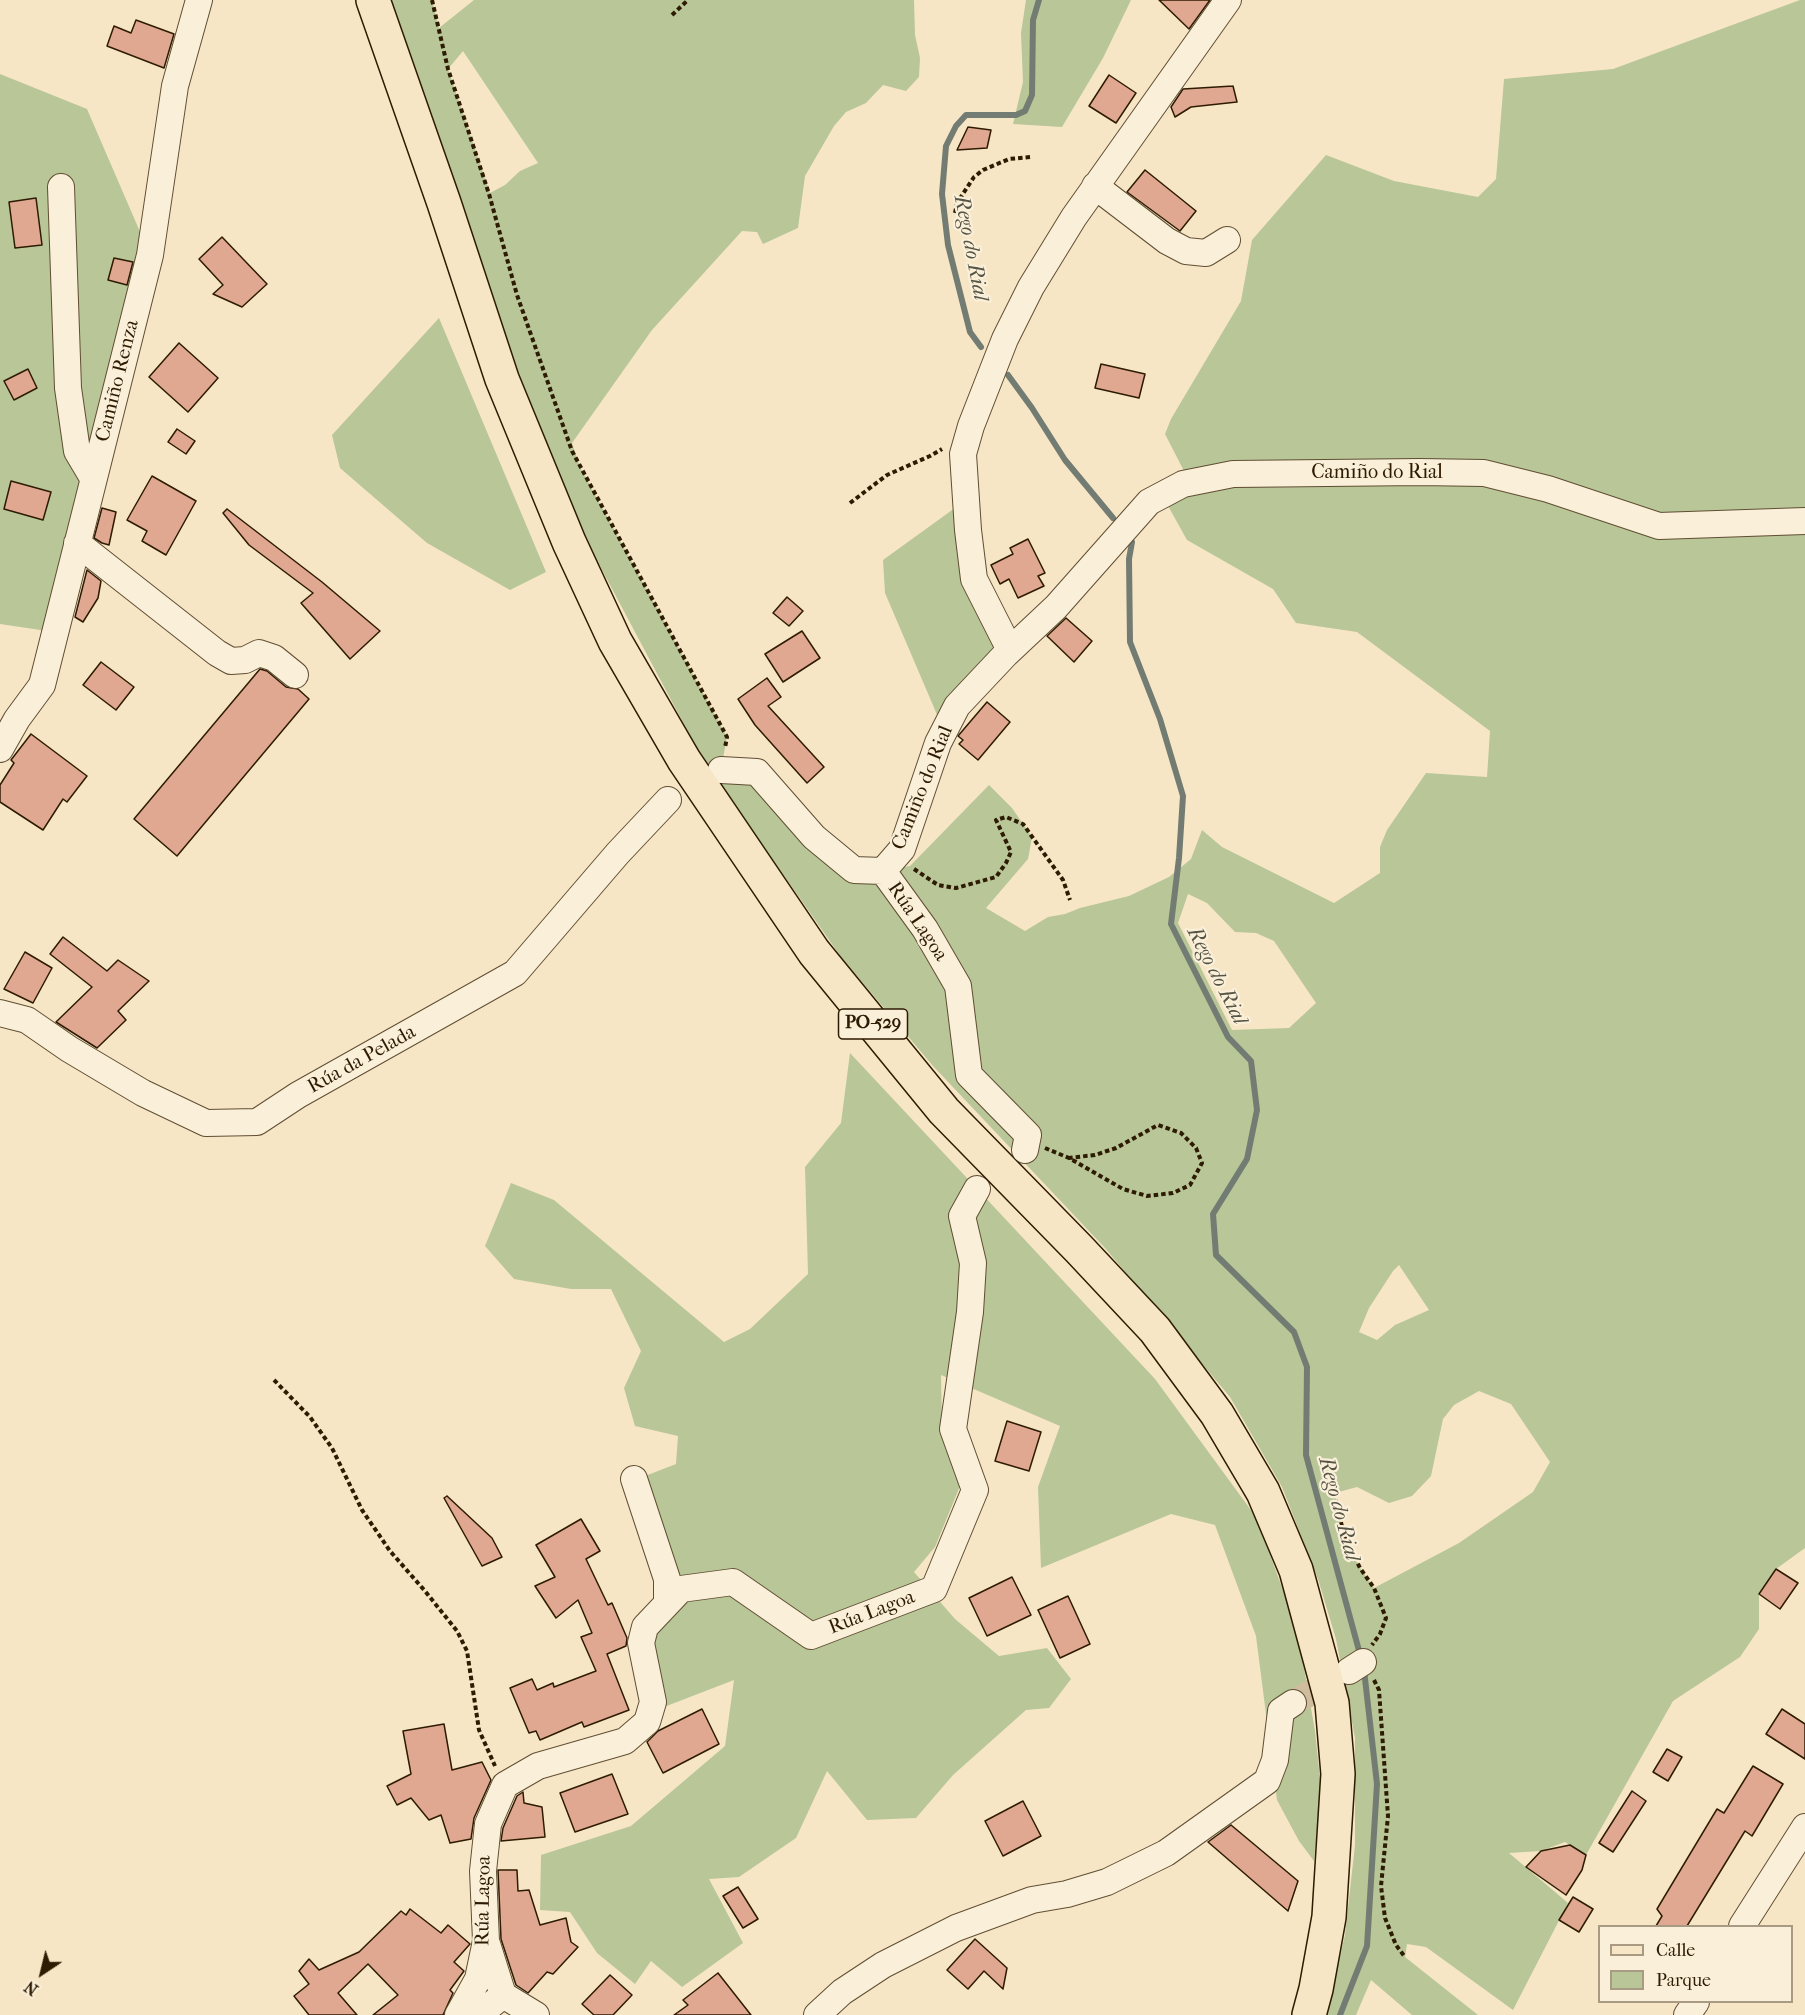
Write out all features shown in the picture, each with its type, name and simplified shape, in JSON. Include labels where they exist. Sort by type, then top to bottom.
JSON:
[{"type":"main road","name":"PO-529","points":[[374,0],[511,401],[569,542],[615,641],[684,760],[814,952],[945,1111],[1155,1330],[1217,1414],[1263,1492],[1299,1581],[1332,1703],[1338,1774],[1329,1917],[1309,2015]]},
{"type":"street","name":"Camiño Renza","points":[[0,749],[17,719],[42,685],[150,255],[175,86],[199,0]]},
{"type":"street","points":[[1010,650],[974,579],[963,454],[971,426],[1005,339],[1031,287],[1095,186],[1228,0]]},
{"type":"street","points":[[1095,186],[1167,240],[1186,251],[1206,253],[1227,240]]},
{"type":"street","points":[[61,187],[68,388],[77,451],[93,478]]},
{"type":"street","name":"Camiño do Rial","points":[[883,871],[902,849],[938,743],[957,706],[1010,650],[1056,607],[1149,502],[1183,484],[1233,474],[1484,473],[1548,489],[1659,526],[1805,521]]},
{"type":"street","points":[[77,543],[217,653],[231,660],[245,660],[259,653],[273,658],[295,675]]},
{"type":"street","name":"Rúa Lagoa","points":[[720,770],[757,772],[814,837],[854,870],[883,871],[924,929],[958,986],[969,1075],[1026,1142]]},
{"type":"street","name":"Rúa da Pelada","points":[[0,1013],[27,1020],[69,1049],[143,1093],[206,1123],[257,1122],[298,1095],[515,973],[618,853],[668,800]]},
{"type":"street","name":"Rúa Lagoa","points":[[458,2015],[478,1979],[486,1941],[483,1871],[488,1824],[505,1785],[538,1766],[625,1741],[646,1722],[653,1702],[641,1643],[645,1627],[681,1589],[733,1582],[810,1636],[934,1589],[975,1490],[953,1429],[970,1312],[973,1263],[962,1216],[977,1189]]},
{"type":"street","points":[[634,1479],[667,1579],[667,1603]]},
{"type":"street","points":[[817,2015],[842,1992],[883,1965],[956,1928],[1032,1900],[1067,1894],[1107,1882],[1166,1853],[1267,1781],[1275,1760],[1281,1711],[1293,1703]]},
{"type":"street","points":[[1743,1925],[1805,1827]]},
{"type":"street","points":[[486,1941],[503,1995],[536,2015]]},
{"type":"street","points":[[479,2015],[503,1995]]},
{"type":"path","points":[[432,0],[448,69],[489,194],[517,295],[570,445],[727,737],[720,770]]},
{"type":"path","points":[[672,15],[688,0]]},
{"type":"path","points":[[955,213],[957,203],[974,177],[983,170],[1009,159],[1031,157]]},
{"type":"path","points":[[850,503],[886,475],[930,456],[971,426]]},
{"type":"path","points":[[883,871],[910,867],[938,885],[956,888],[996,877],[1011,852],[996,820],[1006,816],[1023,824],[1063,879],[1070,900]]},
{"type":"path","points":[[1026,1142],[1070,1158],[1123,1190],[1147,1196],[1173,1193],[1190,1185],[1202,1162],[1196,1148],[1181,1133],[1158,1125],[1116,1148],[1095,1155],[1070,1158]]},
{"type":"path","points":[[274,1380],[310,1417],[332,1448],[362,1510],[390,1551],[457,1631],[466,1651],[479,1730],[505,1785]]},
{"type":"path","points":[[1335,1493],[1344,1535],[1360,1568],[1374,1588],[1386,1618],[1380,1634],[1356,1666],[1379,1690],[1388,1816],[1381,1886],[1385,1918],[1396,1945],[1405,1957]]},
{"type":"green space","points":[[388,0],[432,0],[439,28],[474,0],[914,0],[915,35],[920,58],[919,77],[906,91],[883,85],[866,103],[846,112],[834,126],[805,176],[798,228],[763,244],[757,232],[742,231],[652,330],[572,443],[580,467],[727,737],[721,769],[757,772],[814,837],[883,871],[910,866],[989,785],[1012,808],[1032,837],[1028,859],[986,908],[1025,931],[1048,917],[1129,896],[1169,877],[1191,859],[1202,830],[1222,847],[1334,903],[1380,873],[1380,847],[1387,830],[1426,773],[1487,777],[1490,731],[1357,632],[1296,623],[1273,589],[1187,540],[1162,495],[1184,471],[1165,434],[1171,419],[1241,301],[1252,240],[1326,155],[1394,181],[1478,197],[1496,179],[1504,79],[1613,69],[1805,0],[1805,1548],[1776,1569],[1759,1594],[1759,1629],[1740,1657],[1673,1701],[1586,1855],[1565,1842],[1541,1851],[1509,1853],[1568,1903],[1513,2010],[1426,1947],[1407,1944],[1405,1957],[1478,2015],[1412,2015],[1371,1980],[1356,2015],[1326,2015],[1345,1935],[1355,1845],[1355,1738],[1336,1639],[1318,1579],[1282,1487],[1230,1397],[1105,1248],[933,1066],[841,957],[703,760],[559,489],[523,398]],"holes":[[[463,51],[538,163],[520,171],[505,185],[490,193],[448,69]],[[1188,894],[1207,903],[1235,932],[1256,933],[1274,941],[1316,1003],[1289,1028],[1232,1030],[1178,923]],[[1399,1265],[1429,1310],[1395,1325],[1377,1340],[1359,1332],[1369,1308]],[[1479,1391],[1511,1404],[1550,1462],[1533,1492],[1459,1543],[1374,1588],[1360,1568],[1344,1535],[1335,1493],[1357,1487],[1389,1503],[1412,1496],[1431,1476],[1443,1419],[1454,1405]]]},
{"type":"green space","points":[[1026,0],[1131,0],[1103,58],[1062,127],[1013,124],[1023,82],[1021,33]]},
{"type":"green space","points":[[0,74],[87,109],[150,255],[54,632],[0,624]]},
{"type":"green space","points":[[439,318],[546,572],[510,590],[427,543],[340,468],[332,435]]},
{"type":"green space","points":[[966,500],[974,579],[1010,650],[944,731],[885,593],[883,560]]},
{"type":"green space","points":[[850,1053],[1155,1379],[1256,1517],[1297,1628],[1315,1731],[1321,1788],[1314,1861],[1299,1841],[1277,1800],[1256,1636],[1215,1525],[1171,1514],[1041,1568],[1038,1487],[1060,1426],[941,1375],[942,1429],[960,1486],[935,1547],[914,1572],[955,1619],[999,1656],[1047,1648],[1071,1679],[1049,1708],[1026,1710],[953,1775],[916,1818],[867,1820],[827,1771],[796,1838],[739,1877],[709,1879],[743,1943],[682,1987],[651,1961],[635,1984],[597,1953],[570,1912],[540,1910],[541,1855],[631,1826],[725,1746],[734,1680],[664,1707],[651,1636],[680,1589],[640,1478],[676,1464],[678,1436],[635,1426],[624,1388],[641,1351],[611,1289],[571,1289],[514,1279],[485,1246],[511,1183],[554,1200],[724,1342],[750,1329],[808,1274],[805,1167],[841,1123]]},
{"type":"building","points":[[1159,0],[1210,0],[1189,29]]},
{"type":"building","points":[[136,20],[174,34],[164,68],[107,46],[114,26],[131,33]]},
{"type":"building","points":[[1109,75],[1136,93],[1116,123],[1089,106]]},
{"type":"building","points":[[1233,86],[1237,102],[1191,107],[1175,117],[1171,107],[1183,89]]},
{"type":"building","points":[[968,127],[991,130],[987,148],[957,150]]},
{"type":"building","points":[[1145,170],[1196,211],[1180,231],[1127,192]]},
{"type":"building","points":[[36,198],[42,245],[15,248],[9,202]]},
{"type":"building","points":[[222,237],[267,284],[242,307],[213,294],[223,285],[199,259]]},
{"type":"building","points":[[114,258],[133,262],[127,285],[108,280]]},
{"type":"building","points":[[179,343],[218,378],[188,412],[149,377]]},
{"type":"building","points":[[1101,364],[1145,374],[1139,398],[1095,388]]},
{"type":"building","points":[[28,369],[37,388],[14,400],[4,381]]},
{"type":"building","points":[[177,429],[195,441],[186,454],[168,442]]},
{"type":"building","points":[[152,476],[196,501],[166,555],[142,541],[147,531],[127,520]]},
{"type":"building","points":[[11,481],[51,492],[43,520],[4,509]]},
{"type":"building","points":[[102,508],[116,512],[109,545],[94,538]]},
{"type":"building","points":[[227,509],[322,582],[380,631],[350,659],[301,603],[313,593],[249,545],[223,513]]},
{"type":"building","points":[[1028,539],[1045,573],[1038,576],[1044,586],[1018,598],[1009,579],[1000,584],[991,565],[1013,554],[1010,548]]},
{"type":"building","points":[[87,570],[101,581],[98,598],[83,622],[75,617]]},
{"type":"building","points":[[787,597],[803,611],[789,626],[773,613]]},
{"type":"building","points":[[1066,618],[1092,641],[1074,662],[1047,636]]},
{"type":"building","points":[[802,631],[820,658],[783,682],[765,654]]},
{"type":"building","points":[[101,662],[134,687],[116,710],[83,685]]},
{"type":"building","points":[[260,669],[267,671],[286,687],[298,689],[309,699],[177,856],[134,819]]},
{"type":"building","points":[[767,678],[781,697],[768,706],[824,767],[807,783],[755,725],[738,699]]},
{"type":"building","points":[[987,702],[1010,722],[978,760],[959,744],[963,740],[958,736]]},
{"type":"building","points":[[31,734],[87,776],[67,802],[63,799],[43,830],[0,802],[0,785],[14,763],[11,760]]},
{"type":"building","points":[[63,937],[107,971],[118,960],[149,981],[118,1011],[126,1020],[97,1048],[56,1022],[92,987],[50,954]]},
{"type":"building","points":[[25,952],[52,968],[33,1003],[4,989]]},
{"type":"building","points":[[1007,1421],[1041,1432],[1029,1471],[995,1461]]},
{"type":"building","points":[[447,1496],[492,1538],[502,1557],[482,1566],[444,1498]]},
{"type":"building","points":[[581,1519],[600,1551],[586,1559],[608,1605],[612,1603],[627,1638],[626,1646],[607,1654],[629,1710],[584,1727],[582,1722],[540,1740],[536,1731],[529,1733],[510,1688],[532,1679],[537,1690],[553,1683],[554,1687],[596,1671],[581,1637],[592,1633],[578,1600],[556,1618],[535,1586],[555,1577],[536,1545]]},
{"type":"building","points":[[1776,1569],[1798,1583],[1780,1609],[1759,1594]]},
{"type":"building","points":[[1012,1577],[1031,1615],[987,1636],[969,1598]]},
{"type":"building","points":[[1068,1596],[1090,1644],[1060,1658],[1038,1610]]},
{"type":"building","points":[[702,1709],[719,1744],[663,1773],[647,1742],[658,1731]]},
{"type":"building","points":[[1782,1709],[1805,1724],[1805,1759],[1766,1734]]},
{"type":"building","points":[[444,1724],[452,1770],[482,1762],[491,1780],[474,1818],[471,1839],[450,1843],[441,1815],[429,1820],[411,1798],[397,1805],[387,1786],[411,1774],[403,1731]]},
{"type":"building","points":[[1667,1749],[1682,1757],[1668,1781],[1653,1772]]},
{"type":"building","points":[[1753,1766],[1783,1784],[1752,1836],[1745,1831],[1688,1925],[1657,1925],[1662,1916],[1657,1909],[1717,1809],[1724,1813]]},
{"type":"building","points":[[612,1774],[628,1814],[575,1832],[560,1793]]},
{"type":"building","points":[[1632,1791],[1646,1801],[1613,1852],[1599,1843]]},
{"type":"building","points":[[523,1792],[524,1803],[542,1807],[545,1837],[501,1841],[503,1828],[517,1796]]},
{"type":"building","points":[[1023,1801],[1041,1836],[1003,1856],[985,1821]]},
{"type":"building","points":[[1231,1825],[1298,1881],[1288,1911],[1208,1842]]},
{"type":"building","points":[[1570,1845],[1586,1855],[1582,1870],[1566,1895],[1526,1867],[1541,1851]]},
{"type":"building","points":[[498,1870],[517,1870],[518,1891],[529,1890],[540,1925],[566,1918],[571,1942],[578,1947],[553,1974],[547,1972],[528,1993],[516,1985],[501,1939]]},
{"type":"building","points":[[738,1887],[758,1919],[743,1928],[723,1896]]},
{"type":"building","points":[[1573,1897],[1593,1909],[1579,1932],[1559,1920]]},
{"type":"building","points":[[410,1909],[441,1933],[448,1925],[470,1944],[454,1962],[464,1971],[450,1990],[453,1993],[443,2015],[373,2015],[398,1995],[368,1964],[338,1993],[357,2015],[309,2015],[294,1996],[309,1984],[299,1971],[309,1959],[319,1970],[359,1952],[401,1911],[406,1915]]},
{"type":"building","points":[[975,1939],[1007,1968],[1003,1989],[984,1971],[968,1989],[947,1970]]},
{"type":"building","points":[[718,1973],[751,2015],[674,2015],[688,2005],[683,2000]]},
{"type":"building","points":[[610,1975],[632,1995],[613,2015],[594,2015],[582,2004]]},
{"type":"waterway","name":"Rego do Rial","points":[[981,347],[970,332],[948,245],[942,194],[946,146],[956,126],[966,115],[1016,115],[1025,111],[1032,95],[1033,20],[1039,0]]},
{"type":"waterway","name":"Rego do Rial","points":[[1008,375],[1065,460],[1113,518]]},
{"type":"waterway","name":"Rego do Rial","points":[[1132,542],[1129,559],[1130,642],[1160,719],[1183,796],[1179,858],[1171,924],[1228,1037],[1251,1061],[1257,1110],[1247,1159],[1213,1214],[1216,1255],[1294,1332],[1307,1367],[1306,1455],[1361,1658]]},
{"type":"waterway","name":"Rego do Rial","points":[[1340,2015],[1367,1946],[1377,1784],[1364,1670]]},
{"type":"tunnel","points":[[1293,1703],[1341,1675]]}]
